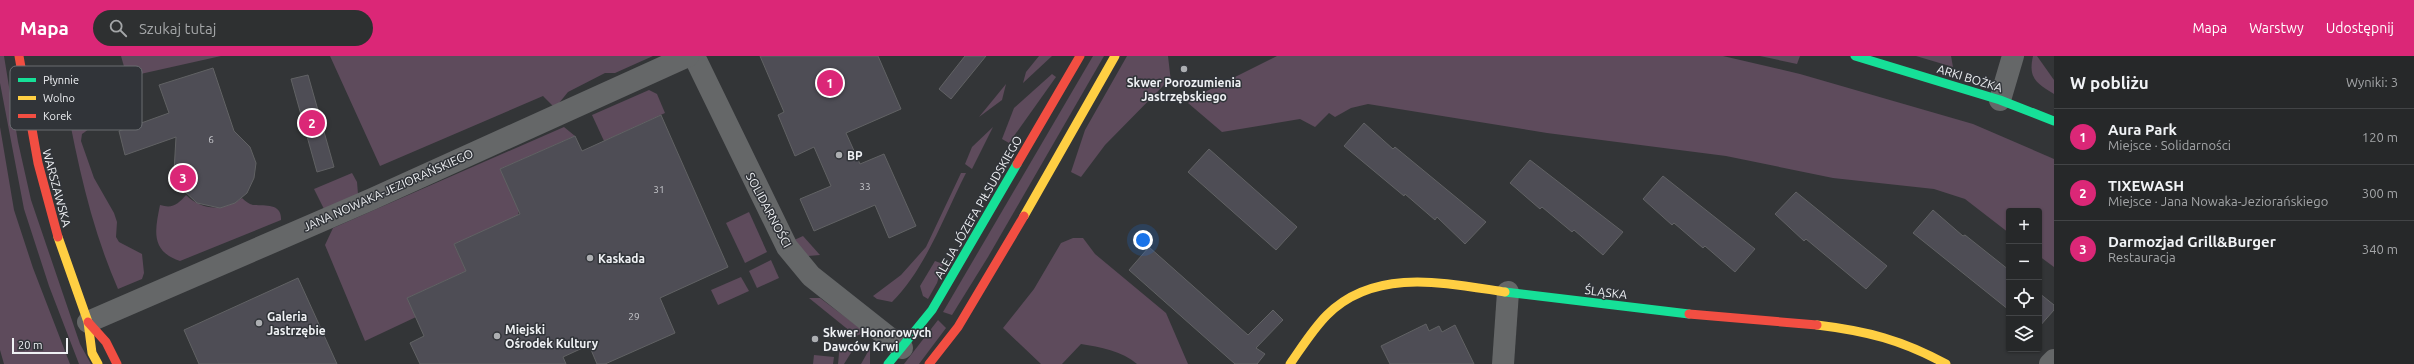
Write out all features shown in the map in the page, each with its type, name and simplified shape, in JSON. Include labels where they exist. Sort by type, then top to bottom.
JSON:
[{"type":"street","name":"WARSZAWSKA","points":[[19,56],[21,66]]},
{"type":"street","name":"JANA NOWAKA-JEZIORAŃSKIEGO","points":[[88,322],[372,199],[688,56]]},
{"type":"street","name":"SOLIDARNOŚCI","points":[[694,56],[787,247],[811,276],[902,348]]},
{"type":"street","name":"ALEJA JÓZEFA PIŁSUDSKIEGO","points":[[888,364],[932,310],[1080,56]]},
{"type":"street","points":[[929,364],[958,327],[993,271],[1115,56]]},
{"type":"street","name":"ARKI BOŻKA","points":[[1855,56],[2000,100],[2054,121]]},
{"type":"street","points":[[2000,100],[2013,56]]},
{"type":"street","name":"WARSZAWSKA","points":[[32,130],[38,163],[59,243],[88,322],[92,353],[98,364]]},
{"type":"street","name":"ŚLĄSKA","points":[[1290,364],[1314,328],[1340,302],[1378,287],[1413,280],[1441,280],[1508,292],[1669,312],[1795,324],[1879,335],[1910,344],[1946,364]]},
{"type":"street","points":[[1503,364],[1508,292]]},
{"type":"street","name":"WARSZAWSKA","points":[[88,322],[106,342],[117,364]]},
{"type":"street","points":[[2050,364],[2054,360]]},
{"type":"shaded area","points":[[0,56],[4,56],[10,93],[10,130],[16,130],[31,200],[80,344],[91,364],[79,364],[49,286],[24,209],[0,83]]},
{"type":"shaded area","points":[[121,56],[221,56],[142,74],[142,66],[124,66]]},
{"type":"shaded area","points":[[330,56],[653,56],[615,73],[605,73],[568,92],[555,108],[543,96],[380,166]]},
{"type":"shaded area","points":[[1039,56],[1052,56],[1023,83],[1026,72]]},
{"type":"shaded area","points":[[1093,56],[1104,56],[988,257],[952,315],[943,312]]},
{"type":"shaded area","points":[[1127,56],[1168,56],[1171,82],[1164,85],[1105,145],[1081,177],[1071,172],[1085,130]]},
{"type":"shaded area","points":[[1277,56],[1723,56],[1800,74],[1973,124],[2054,159],[2054,267],[2042,258],[2042,208],[2006,208],[2006,231],[1965,199],[1934,189],[1833,178],[1726,156],[1547,133],[1368,104],[1351,108],[1335,117],[1329,113],[1315,127],[1300,119],[1222,132],[1188,103],[1201,94]]},
{"type":"shaded area","points":[[1760,56],[1800,56],[1797,64]]},
{"type":"shaded area","points":[[1916,56],[1951,56],[1953,67]]},
{"type":"shaded area","points":[[2033,56],[2037,56],[2054,80],[2054,94],[2042,87],[2035,79],[2032,70]]},
{"type":"shaded area","points":[[1052,74],[1056,77],[1009,143],[1002,139],[1014,108]]},
{"type":"shaded area","points":[[1006,84],[1002,100],[979,117]]},
{"type":"shaded area","points":[[649,90],[657,94],[665,113],[604,141],[592,115]]},
{"type":"shaded area","points":[[0,127],[14,210],[33,268],[70,364],[4,364],[0,350]]},
{"type":"shaded area","points":[[564,127],[575,136],[500,169],[519,210],[518,216],[454,244],[466,271],[407,298],[416,317],[365,341],[325,245],[333,228]]},
{"type":"shaded area","points":[[993,127],[972,169],[965,164],[972,147]]},
{"type":"shaded area","points":[[71,130],[87,130],[82,134],[81,141],[94,178],[114,213],[117,222],[116,237],[119,242],[142,254],[144,273],[142,279],[118,289],[91,213]]},
{"type":"shaded area","points":[[352,173],[357,182],[358,194],[324,209],[314,189]]},
{"type":"shaded area","points":[[961,173],[966,173],[934,241],[915,274],[892,302],[877,299],[873,296],[901,275],[926,247]]},
{"type":"shaded area","points":[[186,195],[199,204],[213,207],[228,205],[242,198],[253,205],[272,206],[276,208],[281,215],[281,220],[180,261],[170,257],[164,252],[159,245],[156,231],[160,205],[175,205]]},
{"type":"shaded area","points":[[749,212],[767,252],[745,263],[726,223]]},
{"type":"shaded area","points":[[803,236],[820,255],[808,256],[792,241]]},
{"type":"shaded area","points":[[1073,238],[1083,238],[1095,254],[1166,313],[1188,364],[1137,364],[1118,353],[1103,348],[1081,344],[1062,364],[1041,364],[1003,328],[1034,289],[1061,243]]},
{"type":"shaded area","points":[[771,260],[779,278],[757,288],[749,271]]},
{"type":"shaded area","points":[[935,261],[943,264],[937,283],[928,299],[923,296],[920,286]]},
{"type":"shaded area","points":[[741,277],[749,291],[718,305],[711,290]]},
{"type":"shaded area","points":[[809,298],[820,298],[860,328],[861,334],[856,336]]},
{"type":"shaded area","points":[[938,320],[946,328],[919,364],[904,364]]},
{"type":"shaded area","points":[[840,343],[854,348],[844,364],[838,364]]},
{"type":"shaded area","points":[[870,348],[870,364],[861,364]]},
{"type":"shaded area","points":[[814,355],[834,357],[833,364],[813,364]]},
{"type":"building","points":[[760,56],[878,56],[901,109],[846,133],[860,164],[884,154],[916,226],[889,238],[875,205],[814,231],[800,199],[831,186],[814,147],[795,156],[778,115],[784,112]]},
{"type":"building","points":[[965,56],[986,56],[951,99],[939,89]]},
{"type":"building","points":[[213,68],[234,131],[250,147],[256,163],[254,178],[247,193],[235,203],[220,208],[197,203],[180,187],[174,172],[176,137],[125,155],[119,131],[142,130],[142,123],[169,113],[159,85]]},
{"type":"building","points":[[308,75],[334,167],[317,172],[291,79]]},
{"type":"building","points":[[661,115],[728,267],[660,298],[675,333],[605,364],[597,364],[589,345],[563,357],[566,364],[420,364],[410,343],[424,336],[407,298],[466,271],[454,244],[520,214],[500,169],[575,136],[582,151]]},
{"type":"building","points":[[1364,123],[1393,149],[1395,147],[1486,222],[1465,244],[1437,217],[1435,220],[1405,194],[1404,196],[1344,146]]},
{"type":"building","points":[[1209,149],[1297,227],[1276,250],[1188,172]]},
{"type":"building","points":[[1530,160],[1623,232],[1603,255],[1574,230],[1572,232],[1542,207],[1540,209],[1510,183]]},
{"type":"building","points":[[1663,176],[1755,249],[1735,272],[1705,246],[1703,248],[1674,223],[1672,225],[1643,199]]},
{"type":"building","points":[[1796,192],[1887,266],[1866,289],[1806,239],[1804,241],[1775,214]]},
{"type":"building","points":[[1933,210],[1963,236],[1965,235],[2006,268],[2006,308],[1913,233]]},
{"type":"building","points":[[1149,247],[1248,335],[1273,310],[1283,320],[1256,348],[1265,354],[1257,364],[1235,364],[1129,270]]},
{"type":"building","name":"Galeria Jastrzębie","points":[[298,278],[337,364],[199,364],[184,330]]},
{"type":"building","points":[[2042,295],[2054,305],[2054,310],[2042,324]]},
{"type":"building","points":[[1426,324],[1429,331],[1439,326],[1442,332],[1455,325],[1474,364],[1390,364],[1381,346]]},
{"type":"traffic: fast","points":[[1855,56],[2000,100],[2054,121]]},
{"type":"traffic: fast","points":[[888,364],[932,310],[1017,164]]},
{"type":"traffic: fast","points":[[1505,292],[1689,314]]},
{"type":"traffic: slow","points":[[1024,216],[1115,56]]},
{"type":"traffic: slow","points":[[58,237],[88,322],[92,353],[98,364]]},
{"type":"traffic: slow","points":[[1290,364],[1312,332],[1327,315],[1346,300],[1367,290],[1389,284],[1412,282],[1459,285],[1505,292]]},
{"type":"traffic: slow","points":[[1817,325],[1852,330],[1884,338],[1914,349],[1946,364]]},
{"type":"traffic: jam","points":[[19,56],[21,66]]},
{"type":"traffic: jam","points":[[1017,164],[1080,56]]},
{"type":"traffic: jam","points":[[32,130],[38,163],[58,237]]},
{"type":"traffic: jam","points":[[929,364],[958,327],[1024,216]]},
{"type":"traffic: jam","points":[[1689,314],[1817,325]]},
{"type":"traffic: jam","points":[[88,322],[106,342],[117,364]]},
{"type":"place","name":"Skwer Porozumienia Jastrzębskiego","points":[[1184,69]]},
{"type":"place","name":"Aura Park","points":[[830,83]]},
{"type":"place","name":"TIXEWASH","points":[[312,123]]},
{"type":"place","name":"BP","points":[[839,155]]},
{"type":"place","name":"Darmozjad Grill&Burger","points":[[183,178]]},
{"type":"place","name":"Kaskada","points":[[590,258]]},
{"type":"place","name":"Galeria Jastrzębie","points":[[259,323]]},
{"type":"place","name":"Miejski Ośrodek Kultury","points":[[497,336]]},
{"type":"place","name":"Skwer Honorowych Dawców Krwi","points":[[815,339]]}]
